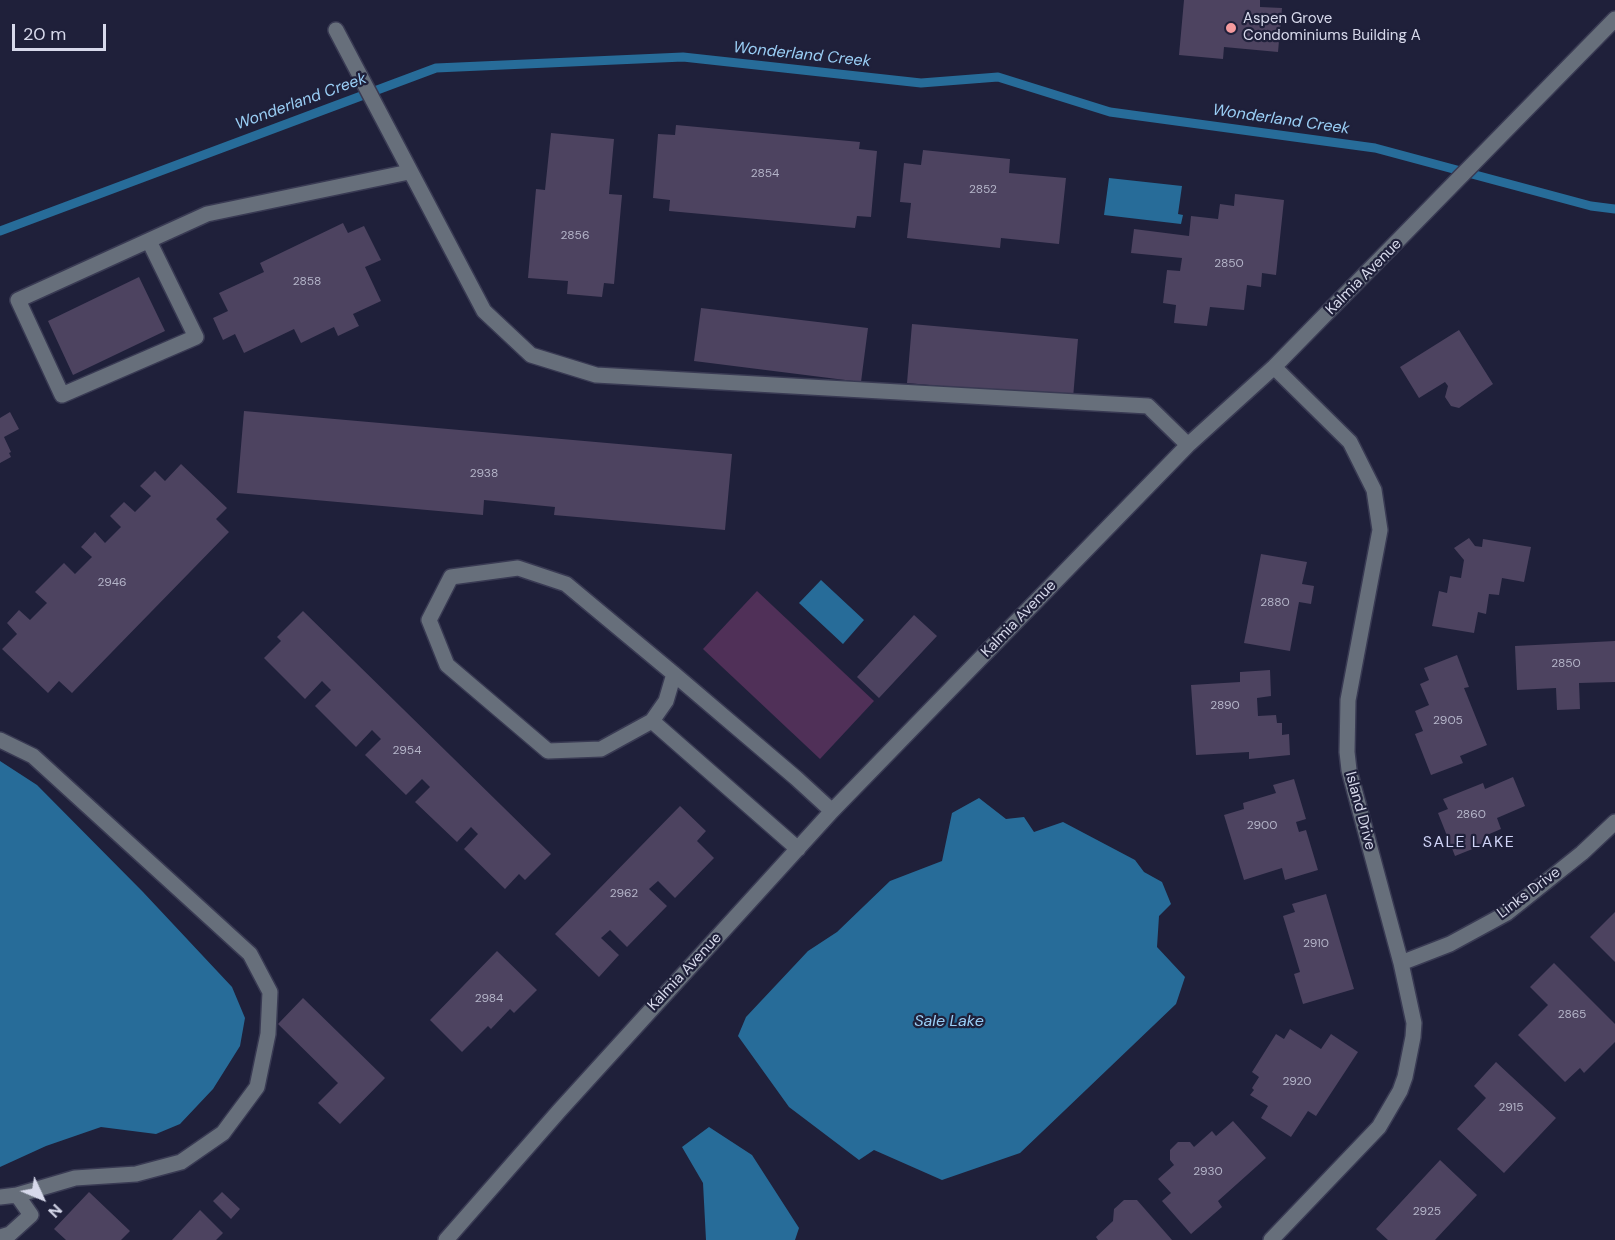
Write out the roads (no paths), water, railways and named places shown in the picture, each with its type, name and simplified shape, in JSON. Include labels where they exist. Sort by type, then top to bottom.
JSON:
[{"type":"street","name":"Kalmia Avenue","points":[[446,1240],[832,811],[1188,445],[1274,367],[1615,19]]},
{"type":"street","points":[[336,30],[484,311],[531,355],[596,375],[1148,406],[1188,445]]},
{"type":"street","points":[[149,241],[196,337],[62,395],[18,300],[207,214],[409,172]]},
{"type":"street","name":"Island Drive","points":[[1271,1240],[1379,1127],[1400,1091],[1405,1077],[1414,1023],[1401,963],[1349,770],[1347,752],[1348,700],[1380,531],[1374,490],[1350,442],[1274,367]]},
{"type":"street","points":[[674,674],[666,701],[652,721],[601,749],[548,751],[447,665],[429,620],[452,577],[518,568],[566,584],[674,674],[832,811]]},
{"type":"street","points":[[652,721],[798,849]]},
{"type":"street","points":[[0,740],[33,756],[250,954],[270,992],[268,1035],[257,1087],[223,1133],[181,1162],[136,1174],[75,1178],[17,1195],[0,1197]]},
{"type":"street","name":"Links Drive","points":[[1401,963],[1450,944],[1507,913],[1582,853],[1615,822]]},
{"type":"street","points":[[0,1237],[10,1234],[31,1215],[17,1195]]},
{"type":"water","points":[[1109,178],[1182,186],[1178,214],[1183,215],[1181,224],[1104,215]]},
{"type":"water","points":[[821,580],[864,620],[843,644],[799,603]]},
{"type":"water","points":[[0,761],[37,785],[143,892],[232,987],[245,1018],[240,1046],[213,1089],[180,1124],[156,1134],[101,1127],[46,1146],[0,1167]]},
{"type":"water","name":"Sale Lake","points":[[979,798],[1006,819],[1024,817],[1034,832],[1063,822],[1135,860],[1144,872],[1162,882],[1171,904],[1159,916],[1157,947],[1185,977],[1176,1004],[1020,1153],[942,1180],[874,1150],[859,1160],[789,1107],[738,1036],[746,1017],[808,951],[837,932],[890,881],[942,861],[952,813]]},
{"type":"water","points":[[709,1127],[752,1155],[799,1228],[795,1240],[706,1240],[703,1183],[682,1147]]},
{"type":"waterway","name":"Wonderland Creek","points":[[0,231],[436,68],[683,57],[921,83],[998,77],[1110,112],[1375,148],[1591,206],[1615,209]]},
{"type":"place","name":"Aspen Grove Condominiums Building A","points":[[1231,28]]},
{"type":"district","name":"SALE LAKE","points":[[1469,843]]}]
